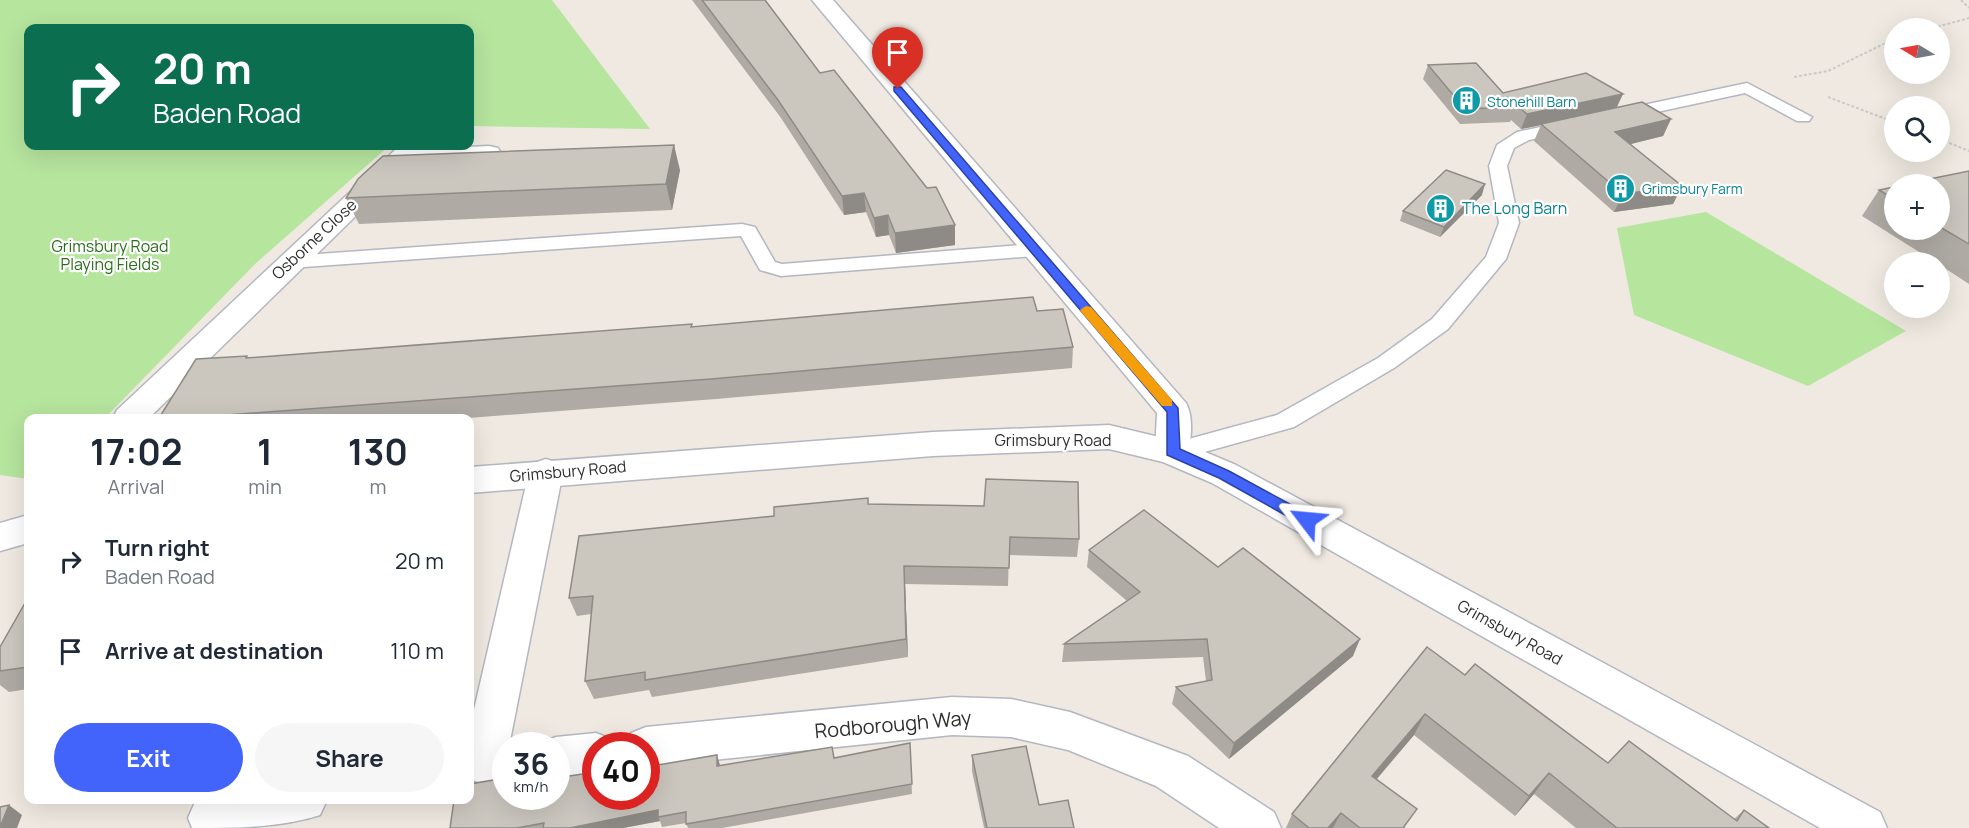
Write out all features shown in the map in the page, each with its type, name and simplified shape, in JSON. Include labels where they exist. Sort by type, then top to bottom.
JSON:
[{"type":"street","points":[[822,0],[1174,411],[1172,452]]},
{"type":"street","name":"Osborne Close","points":[[133,414],[404,155],[519,152]]},
{"type":"street","name":"Grimsbury Road","points":[[474,480],[546,472],[995,440],[1109,437],[1172,452],[1224,474],[1864,828]]},
{"type":"street","points":[[486,764],[546,472]]},
{"type":"street","name":"Rodborough Way","points":[[660,746],[952,716],[1011,718],[1070,731],[1172,771],[1258,828]]},
{"type":"street","points":[[211,818],[283,804]]},
{"type":"lane","points":[[1172,452],[1284,421],[1386,363],[1440,324],[1496,259],[1509,223],[1498,166],[1506,145],[1523,136],[1747,88],[1803,117]]},
{"type":"lane","points":[[290,262],[742,230],[748,231],[767,266],[781,270],[1034,250]]},
{"type":"path","points":[[1960,0],[1969,8]]},
{"type":"path","points":[[1950,23],[1969,18]]},
{"type":"path","points":[[1747,88],[1828,71],[1884,44]]},
{"type":"path","points":[[1827,96],[1884,118]]},
{"type":"path","points":[[1950,143],[1969,151]]},
{"type":"green space","name":"Grimsbury Road Playing Fields","points":[[0,0],[552,0],[650,129],[474,126],[474,24],[24,24],[24,150],[384,150],[255,264],[109,414],[24,414],[24,478],[0,475]]},
{"type":"green space","points":[[1706,212],[1906,331],[1808,386],[1634,315],[1617,228]]},
{"type":"building","points":[[702,0],[765,0],[820,73],[834,70],[927,188],[936,187],[955,225],[895,233],[888,215],[874,218],[864,193],[842,196],[778,100]]},
{"type":"building","points":[[1476,63],[1503,93],[1586,73],[1623,94],[1527,114],[1507,97],[1515,107],[1465,109],[1428,65]]},
{"type":"building","points":[[1642,102],[1671,119],[1615,132],[1682,186],[1623,194],[1541,124]]},
{"type":"building","points":[[674,145],[666,184],[346,198],[358,179],[383,156]]},
{"type":"building","name":"The Long Barn","points":[[1446,170],[1485,184],[1444,227],[1403,211]]},
{"type":"building","points":[[1969,171],[1969,244],[1950,233],[1950,175]]},
{"type":"building","points":[[1033,297],[1037,311],[1063,309],[1073,347],[711,379],[241,414],[162,414],[196,359],[247,356],[246,358],[692,324],[691,327]]},
{"type":"building","points":[[986,479],[1078,482],[1079,539],[1010,537],[1009,568],[904,566],[906,639],[645,680],[645,672],[585,681],[593,596],[569,598],[579,536],[774,516],[774,507],[868,498],[868,504],[984,506]]},
{"type":"building","points":[[1144,510],[1218,567],[1243,548],[1360,639],[1234,743],[1176,687],[1212,680],[1207,639],[1064,644],[1140,592],[1089,550]]},
{"type":"building","points":[[24,605],[24,668],[0,671],[0,647]]},
{"type":"building","points":[[1427,647],[1465,675],[1475,664],[1608,763],[1629,741],[1737,821],[1744,810],[1769,828],[1617,828],[1549,773],[1529,796],[1425,714],[1372,776],[1417,809],[1403,828],[1360,828],[1341,813],[1328,828],[1309,828],[1292,814]]},
{"type":"building","points":[[910,743],[912,784],[686,824],[686,812],[658,817],[660,765],[717,755],[717,766],[832,747],[834,758]]},
{"type":"building","points":[[1026,746],[1039,805],[1068,800],[1074,828],[987,828],[972,755]]},
{"type":"building","points":[[582,774],[582,810],[658,810],[570,828],[543,828],[544,823],[517,828],[450,828],[453,804],[474,804],[474,783],[492,780],[492,810],[570,810],[570,776]]},
{"type":"building","points":[[9,805],[0,827],[0,807]]},
{"type":"slow traffic","points":[[1086,310],[1167,403]]},
{"type":"place","name":"Stonehill Barn","points":[[1466,101]]},
{"type":"place","name":"Grimsbury Farm","points":[[1621,188]]},
{"type":"place","name":"The Long Barn","points":[[1441,208]]},
{"type":"route","points":[[898,89],[1174,411],[1172,452],[1224,474],[1307,520]]}]
